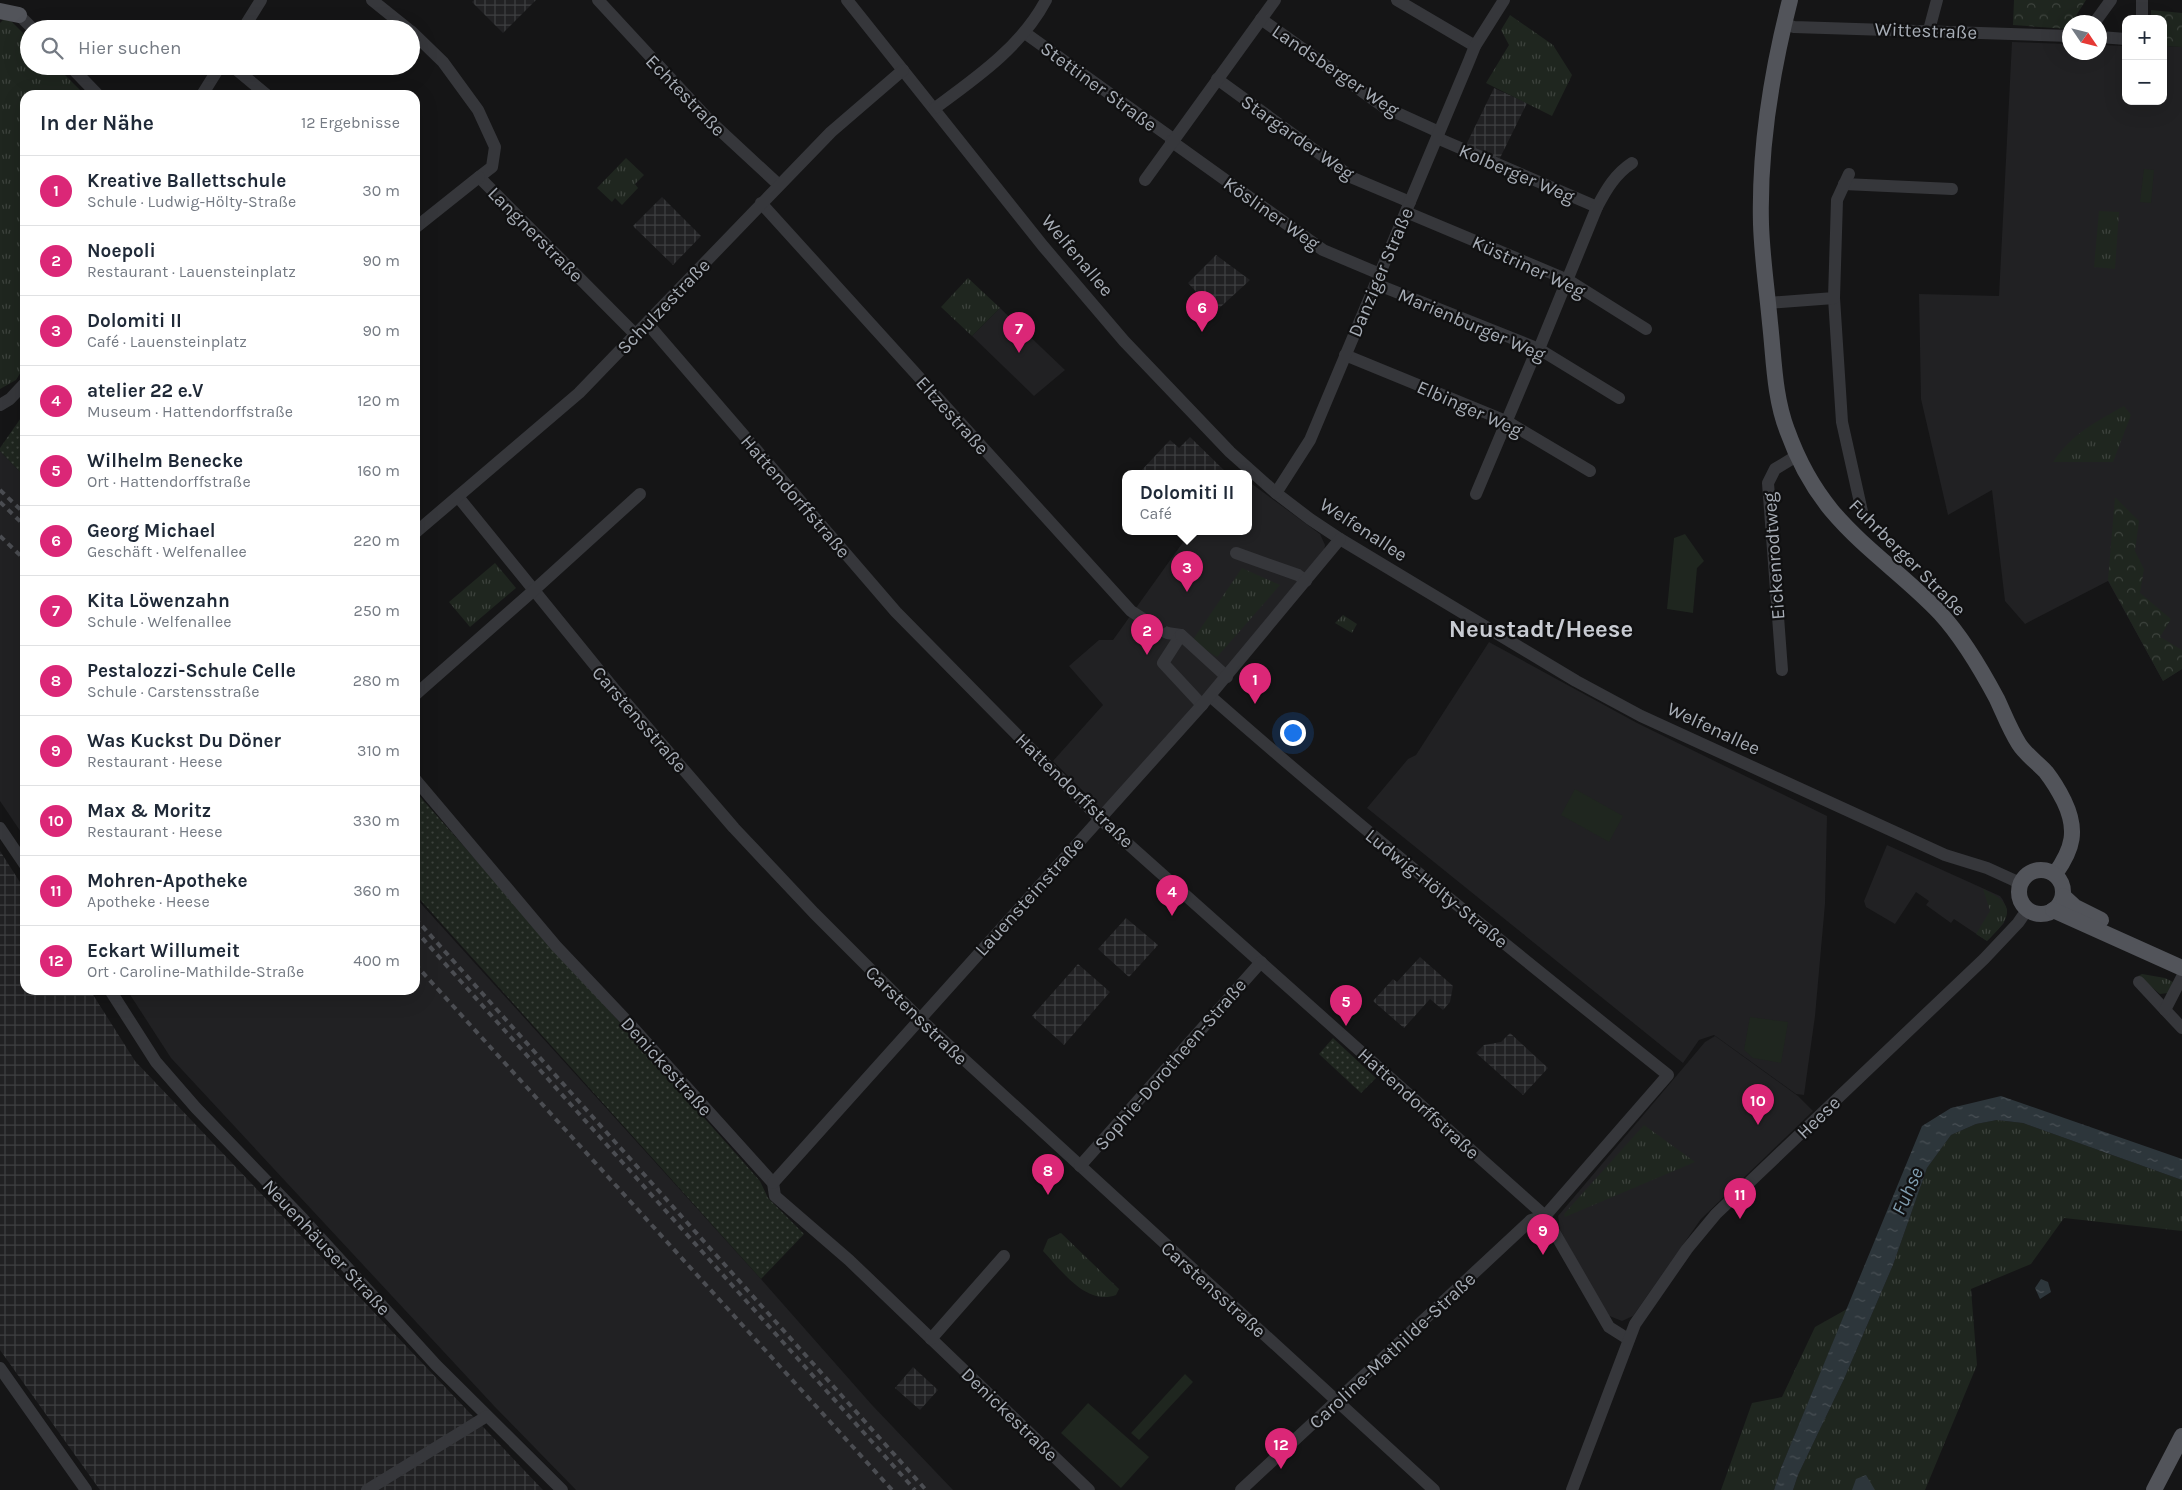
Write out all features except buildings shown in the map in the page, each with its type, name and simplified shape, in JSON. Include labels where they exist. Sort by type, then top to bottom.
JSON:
[{"type":"main road","points":[[8,0],[19,15]]},
{"type":"main road","name":"Fuhrberger Straße","points":[[1790,0],[1769,95],[1763,158],[1761,222],[1777,393],[1786,428],[1798,456],[1832,510],[1854,535],[1940,614],[1962,641],[1996,699],[2017,742],[2057,787],[2072,818],[2072,839],[2064,862],[2055,874]]},
{"type":"main road","points":[[0,11],[19,15]]},
{"type":"main road","points":[[2047,870],[2055,874],[2062,883],[2063,896],[2058,906],[2054,910],[2041,914],[2027,910],[2020,900],[2018,893],[2020,883],[2026,874],[2033,871],[2047,870]]},
{"type":"main road","points":[[2063,896],[2075,907],[2182,957]]},
{"type":"main road","points":[[2054,910],[2182,968]]},
{"type":"main road","points":[[2154,1490],[2182,1436]]},
{"type":"street","points":[[249,20],[261,0]]},
{"type":"street","name":"Langnerstraße","points":[[372,0],[397,20]]},
{"type":"street","name":"Echtestraße","points":[[598,0],[711,122],[779,185]]},
{"type":"street","name":"Welfenallee","points":[[847,0],[935,108],[1043,246],[1124,341],[1230,452],[1251,470]]},
{"type":"street","points":[[935,108],[1000,58],[1026,33],[1046,0]]},
{"type":"street","name":"Stettiner Straße","points":[[1145,180],[1216,79],[1275,0]]},
{"type":"street","points":[[1397,0],[1476,46]]},
{"type":"street","name":"Danziger Straße","points":[[1276,492],[1310,440],[1476,46],[1504,0]]},
{"type":"street","points":[[1929,30],[1937,0]]},
{"type":"street","points":[[2100,15],[2111,0]]},
{"type":"street","points":[[2142,0],[2142,15]]},
{"type":"street","points":[[19,15],[24,20]]},
{"type":"street","name":"Landsberger Weg","points":[[1261,19],[1384,108],[1438,135]]},
{"type":"street","name":"Wittestraße","points":[[1784,24],[1794,27],[2062,36]]},
{"type":"street","name":"Stettiner Straße","points":[[1026,33],[1172,140]]},
{"type":"street","points":[[2107,37],[2122,38]]},
{"type":"street","name":"Langnerstraße","points":[[420,40],[443,62],[462,86],[478,110],[495,146],[492,167],[479,177],[635,334]]},
{"type":"street","name":"Schulzestraße","points":[[420,529],[459,498],[579,393],[831,132],[903,70]]},
{"type":"street","points":[[79,75],[93,90]]},
{"type":"street","points":[[205,90],[214,75]]},
{"type":"street","points":[[243,75],[261,90]]},
{"type":"street","name":"Stargarder Weg","points":[[1216,79],[1353,178],[1408,207]]},
{"type":"street","name":"Kolberger Weg","points":[[1438,135],[1597,208]]},
{"type":"street","name":"Kösliner Weg","points":[[1172,140],[1323,250],[1378,279]]},
{"type":"street","points":[[1476,494],[1597,208],[1607,188],[1623,169],[1632,163]]},
{"type":"street","points":[[420,224],[479,177]]},
{"type":"street","name":"Fuhrberger Straße","points":[[1863,516],[1842,422],[1834,298],[1837,200],[1846,179],[1952,189]]},
{"type":"street","name":"Eltzestraße","points":[[761,204],[1131,611],[1148,622]]},
{"type":"street","name":"Küstriner Weg","points":[[1408,207],[1568,280],[1646,329]]},
{"type":"street","name":"Marienburger Weg","points":[[1378,279],[1538,349],[1619,398]]},
{"type":"street","points":[[1768,303],[1834,298]]},
{"type":"street","name":"Hattendorffstraße","points":[[647,323],[896,612],[1099,818],[1545,1216]]},
{"type":"street","name":"Elbinger Weg","points":[[1345,355],[1506,421],[1590,471]]},
{"type":"street","points":[[0,405],[10,399],[20,388]]},
{"type":"street","name":"Eickenrodtweg","points":[[1782,670],[1768,483],[1775,469],[1798,456]]},
{"type":"street","name":"Welfenallee","points":[[1252,471],[1310,519],[1340,539],[1576,681],[1641,716],[1945,855],[1987,868],[2020,883]]},
{"type":"street","points":[[420,691],[640,494]]},
{"type":"street","name":"Carstensstraße","points":[[459,498],[614,690],[734,828],[814,913],[920,1020],[1434,1490]]},
{"type":"street","name":"Lauensteinstraße","points":[[773,1183],[1206,701],[1340,539]]},
{"type":"street","points":[[1236,553],[1298,575],[1306,581]]},
{"type":"street","points":[[1167,633],[1181,635],[1227,677]]},
{"type":"street","name":"Ludwig-Hölty-Straße","points":[[1181,635],[1163,663],[1206,701],[1414,871],[1668,1075],[1545,1216]]},
{"type":"street","name":"Denickestraße","points":[[420,785],[556,946],[627,1021],[773,1183],[775,1196],[849,1260],[1088,1490]]},
{"type":"street","points":[[0,828],[20,857]]},
{"type":"street","name":"Heese","points":[[1572,1490],[1635,1324],[1687,1249],[1716,1214],[1984,959],[2018,923],[2027,910]]},
{"type":"street","name":"Sophie-Dorotheen-Straße","points":[[1080,1166],[1260,962]]},
{"type":"street","points":[[2165,1010],[2182,978]]},
{"type":"street","points":[[2140,982],[2182,1028]]},
{"type":"street","name":"Neuenhäuser Straße","points":[[113,995],[156,1062],[196,1108],[303,1219],[436,1365],[562,1490]]},
{"type":"street","points":[[1545,1216],[1609,1327],[1628,1339]]},
{"type":"street","name":"Caroline-Mathilde-Straße","points":[[1241,1490],[1532,1220],[1545,1216]]},
{"type":"street","points":[[931,1339],[1004,1256]]},
{"type":"street","points":[[0,1368],[86,1490]]},
{"type":"street","points":[[367,1490],[487,1416]]},
{"type":"shaded area","points":[[474,0],[536,0],[503,33],[472,2]]},
{"type":"shaded area","points":[[2012,42],[2062,44],[2062,60],[2107,60],[2107,45],[2122,46],[2122,105],[2167,105],[2167,46],[2182,47],[2182,669],[2163,681],[2108,581],[2025,624],[2005,601],[1992,490],[1948,515],[1921,399],[1919,294],[1999,296]]},
{"type":"shaded area","points":[[1494,88],[1527,103],[1499,160],[1466,145]]},
{"type":"shaded area","points":[[662,197],[701,236],[673,265],[633,226]]},
{"type":"shaded area","points":[[1216,255],[1250,280],[1215,312],[1188,283]]},
{"type":"shaded area","points":[[1000,308],[1065,370],[1034,396],[972,336]]},
{"type":"shaded area","points":[[1190,437],[1224,470],[1142,470],[1170,440],[1179,448]]},
{"type":"shaded area","points":[[0,451],[20,472],[20,831],[0,801]]},
{"type":"shaded area","points":[[1252,484],[1320,534],[1325,545],[1324,552],[1201,702],[1104,807],[1100,808],[1053,761],[1103,705],[1069,666],[1099,640],[1113,640],[1188,535],[1252,535]]},
{"type":"shaded area","points":[[1489,642],[1637,723],[1827,816],[1825,904],[1815,1016],[1804,1095],[1796,1094],[1714,1035],[1699,1040],[1683,1063],[1367,808],[1408,759],[1416,755]]},
{"type":"shaded area","points":[[1887,845],[2000,896],[2007,910],[2004,923],[1987,941],[1954,919],[1951,923],[1926,905],[1929,901],[1916,892],[1895,924],[1866,907],[1864,901]]},
{"type":"shaded area","points":[[0,851],[20,882],[20,995],[93,995],[135,1061],[543,1490],[100,1490],[0,1350]]},
{"type":"shaded area","points":[[420,903],[761,1279],[872,1405],[953,1490],[576,1490],[495,1407],[171,1058],[130,995],[420,995]]},
{"type":"shaded area","points":[[1126,918],[1158,945],[1129,977],[1098,949]]},
{"type":"shaded area","points":[[1420,957],[1453,986],[1450,1002],[1443,1010],[1430,999],[1404,1028],[1373,1001],[1393,979],[1397,982]]},
{"type":"shaded area","points":[[1078,964],[1110,992],[1064,1045],[1032,1016]]},
{"type":"shaded area","points":[[1510,1033],[1548,1068],[1523,1095],[1476,1053],[1484,1045],[1501,1042]]},
{"type":"shaded area","points":[[1715,1036],[1798,1096],[1813,1111],[1701,1219],[1633,1316],[1622,1321],[1607,1315],[1560,1230],[1558,1216],[1705,1042]]},
{"type":"shaded area","points":[[913,1367],[938,1390],[920,1410],[895,1388]]},
{"type":"green space","points":[[2014,0],[2086,0],[2076,15],[2062,15],[2062,29],[2013,25]]},
{"type":"green space","points":[[2151,10],[2182,13],[2182,47],[2167,46],[2167,15],[2151,15]]},
{"type":"green space","points":[[1510,15],[1553,45],[1572,75],[1552,116],[1486,83],[1509,45],[1501,30]]},
{"type":"green space","points":[[3,20],[10,20],[20,30],[20,75],[65,75],[80,90],[20,90],[20,373],[16,380],[0,389],[0,23]]},
{"type":"green space","points":[[626,158],[644,175],[635,184],[638,188],[622,205],[615,198],[612,202],[597,188]]},
{"type":"green space","points":[[2144,169],[2154,170],[2151,203],[2140,202]]},
{"type":"green space","points":[[2099,211],[2119,212],[2115,269],[2094,267]]},
{"type":"green space","points":[[968,278],[1000,308],[972,336],[941,307]]},
{"type":"green space","points":[[2124,406],[2131,415],[2113,462],[2053,462],[2076,436]]},
{"type":"green space","points":[[20,419],[20,472],[0,451],[0,448]]},
{"type":"green space","points":[[2115,497],[2139,521],[2135,551],[2144,569],[2140,593],[2171,619],[2160,637],[2182,650],[2182,669],[2163,681],[2108,580]]},
{"type":"green space","points":[[1685,534],[1704,561],[1697,568],[1693,613],[1667,609],[1674,538]]},
{"type":"green space","points":[[495,563],[516,588],[470,627],[449,602]]},
{"type":"green space","points":[[1242,568],[1280,585],[1217,657],[1192,641]]},
{"type":"green space","points":[[1343,615],[1357,624],[1352,633],[1335,623]]},
{"type":"green space","points":[[1575,789],[1623,816],[1609,842],[1561,815]]},
{"type":"green space","points":[[420,797],[760,1181],[768,1198],[804,1234],[761,1279],[420,900]]},
{"type":"green space","points":[[1983,889],[2002,901],[2007,913],[2001,926],[1987,941],[1976,934],[1990,911]]},
{"type":"green space","points":[[2142,974],[2165,978],[2173,982],[2168,993],[2160,994],[2138,976]]},
{"type":"green space","points":[[1750,1017],[1788,1022],[1781,1063],[1753,1058],[1744,1050]]},
{"type":"green space","points":[[1333,1038],[1376,1078],[1361,1093],[1319,1054]]},
{"type":"green space","points":[[1997,1120],[2023,1123],[2182,1180],[2182,1231],[2064,1218],[2031,1264],[1971,1289],[1977,1365],[1925,1490],[1793,1490],[1798,1475],[1844,1379],[1893,1265],[1927,1168],[1951,1135],[1976,1124]]},
{"type":"green space","points":[[1644,1125],[1695,1162],[1565,1217],[1564,1214]]},
{"type":"green space","points":[[1061,1233],[1119,1289],[1116,1295],[1105,1297],[1084,1291],[1066,1276],[1043,1251],[1048,1239]]},
{"type":"green space","points":[[1847,1309],[1781,1468],[1774,1490],[1721,1490],[1752,1403],[1782,1397],[1815,1327]]},
{"type":"green space","points":[[1185,1374],[1193,1382],[1139,1440],[1131,1433]]},
{"type":"green space","points":[[1088,1403],[1149,1457],[1121,1488],[1061,1433]]},
{"type":"water","name":"Fuhse","points":[[2001,1096],[2182,1159],[2182,1180],[2023,1123],[1997,1120],[1976,1124],[1951,1135],[1927,1168],[1893,1265],[1844,1379],[1798,1475],[1793,1490],[1774,1490],[1781,1468],[1922,1126],[1951,1108]]},
{"type":"water","points":[[2041,1279],[2048,1282],[2051,1292],[2040,1299],[2035,1288]]},
{"type":"water","points":[[1866,1475],[1875,1490],[1852,1490],[1856,1479]]},
{"type":"tunnel","points":[[1148,622],[1167,633]]},
{"type":"railway","points":[[0,490],[20,509]]},
{"type":"railway","points":[[0,502],[20,521]]},
{"type":"railway","points":[[0,536],[20,555]]},
{"type":"railway","points":[[420,924],[926,1490]]},
{"type":"railway","points":[[420,936],[915,1490]]},
{"type":"railway","points":[[420,970],[892,1490]]},
{"type":"place","name":"Georg Michael","points":[[1202,332]]},
{"type":"place","name":"Kita Löwenzahn","points":[[1019,353]]},
{"type":"place","name":"Dolomiti II","points":[[1187,592]]},
{"type":"place","name":"Noepoli","points":[[1147,655]]},
{"type":"place","name":"Kreative Ballettschule","points":[[1255,704]]},
{"type":"place","name":"atelier 22 e.V","points":[[1172,916]]},
{"type":"place","name":"Wilhelm Benecke","points":[[1346,1026]]},
{"type":"place","name":"Max & Moritz","points":[[1758,1125]]},
{"type":"place","name":"Pestalozzi-Schule Celle","points":[[1048,1195]]},
{"type":"place","name":"Mohren-Apotheke","points":[[1740,1219]]},
{"type":"place","name":"Was Kuckst Du Döner","points":[[1543,1255]]},
{"type":"place","name":"Eckart Willumeit","points":[[1281,1469]]},
{"type":"district","name":"Neustadt/Heese","points":[[1541,629]]}]
